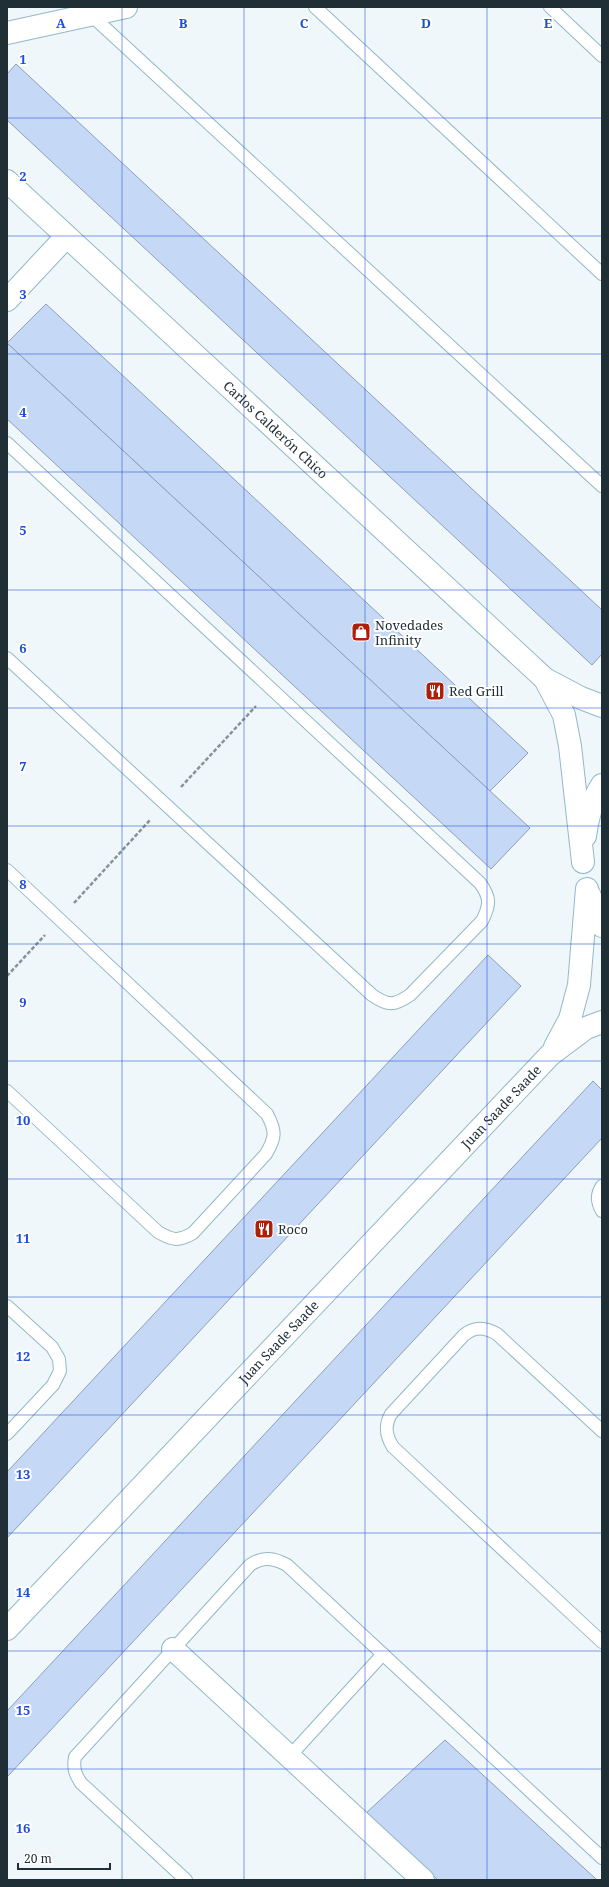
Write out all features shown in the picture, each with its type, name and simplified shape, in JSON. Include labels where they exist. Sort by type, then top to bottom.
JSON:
[{"type":"street","points":[[7,33],[126,7]]},
{"type":"street","name":"Carlos Calderón Chico","points":[[7,180],[66,237],[545,679]]},
{"type":"street","points":[[7,300],[66,237]]},
{"type":"street","points":[[545,679],[580,698],[602,706]]},
{"type":"street","points":[[545,679],[564,715],[570,746],[587,889],[579,986],[570,1019],[550,1055]]},
{"type":"street","points":[[583,862],[586,826],[602,784]]},
{"type":"street","points":[[587,889],[602,926]]},
{"type":"street","points":[[550,1055],[586,1028],[602,1022]]},
{"type":"street","name":"Juan Saade Saade","points":[[7,1629],[550,1055]]},
{"type":"street","points":[[173,1649],[423,1880]]},
{"type":"lane","points":[[315,7],[602,274]]},
{"type":"lane","points":[[550,7],[602,56]]},
{"type":"lane","points":[[91,15],[602,486]]},
{"type":"lane","points":[[7,443],[480,883],[488,894],[489,908],[482,921],[410,995],[399,1003],[383,1002],[372,995],[7,658]]},
{"type":"lane","points":[[7,870],[267,1114],[274,1128],[273,1143],[266,1154],[193,1232],[184,1239],[170,1239],[158,1232],[7,1091]]},
{"type":"lane","points":[[602,1186],[598,1192],[598,1206],[602,1211]]},
{"type":"lane","points":[[7,1306],[52,1347],[59,1359],[60,1371],[53,1385],[7,1434]]},
{"type":"lane","points":[[602,1431],[497,1334],[488,1329],[479,1328],[470,1330],[464,1335],[391,1414],[387,1420],[386,1429],[388,1439],[393,1447],[602,1642]]},
{"type":"lane","points":[[186,1880],[81,1783],[73,1766],[75,1757],[79,1750],[250,1565],[258,1560],[268,1559],[278,1560],[287,1565],[602,1858]]},
{"type":"lane","points":[[289,1757],[383,1654]]},
{"type":"path","points":[[7,976],[271,689]]},
{"type":"building","points":[[16,64],[602,610],[602,654],[592,665],[7,120],[7,74]]},
{"type":"building","points":[[46,304],[528,753],[490,791],[7,343]]},
{"type":"building","points":[[7,343],[530,828],[491,869],[7,419]]},
{"type":"building","points":[[488,955],[521,986],[7,1538],[7,1472]]},
{"type":"building","points":[[593,1081],[602,1090],[602,1138],[7,1777],[7,1711]]},
{"type":"building","points":[[445,1740],[597,1880],[438,1880],[365,1814]]},
{"type":"place","name":"Novedades Infinity","points":[[361,632]]},
{"type":"place","name":"Red Grill","points":[[435,691]]},
{"type":"place","name":"Roco","points":[[264,1229]]}]
